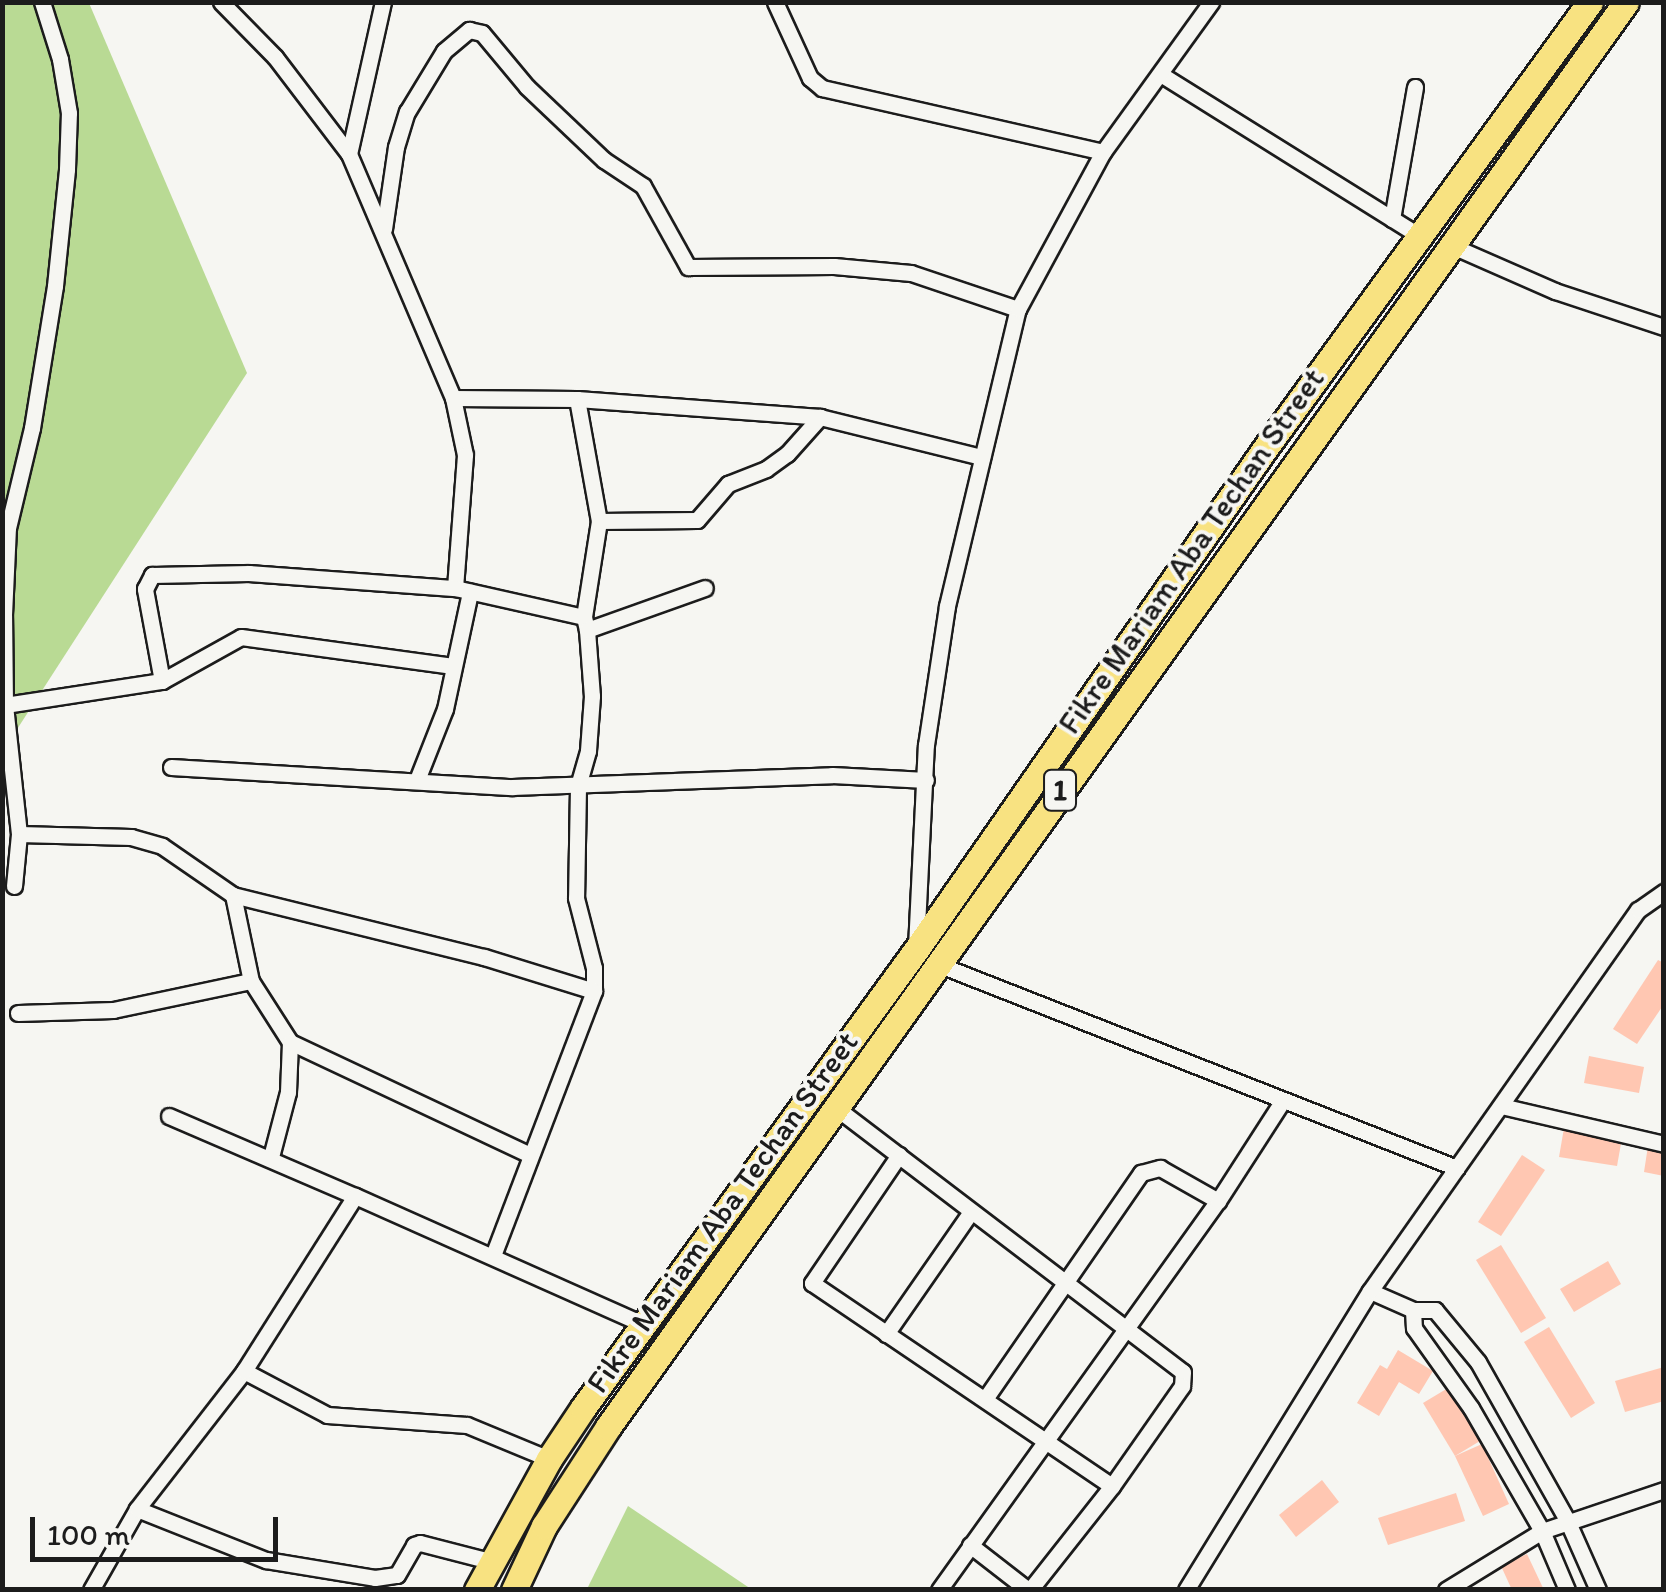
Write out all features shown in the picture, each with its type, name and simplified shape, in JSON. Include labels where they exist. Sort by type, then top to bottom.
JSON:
[{"type":"main road","name":"Fikre Mariam Aba Techan Street","points":[[478,1590],[549,1459],[643,1324],[916,950],[1212,524],[1590,2]]},
{"type":"main road","name":"Fikre Mariam Aba Techan Street","points":[[514,1590],[567,1487],[1626,2]]},
{"type":"street","points":[[14,886],[19,834],[6,706],[8,528],[32,428],[56,286],[69,113],[60,59],[42,2]]},
{"type":"street","points":[[220,2],[275,57],[349,154],[452,398],[465,455],[463,590],[453,666],[436,736],[416,780]]},
{"type":"street","points":[[349,154],[383,2]]},
{"type":"street","points":[[775,2],[802,63],[822,88],[1103,152]]},
{"type":"street","points":[[916,950],[926,745],[948,606],[1018,309],[1103,152],[1211,2]]},
{"type":"street","points":[[383,231],[396,147],[407,112],[444,51],[469,30],[482,33],[527,87],[604,160],[644,186],[688,268],[834,266],[910,273],[1018,309]]},
{"type":"street","points":[[1162,75],[1420,236]]},
{"type":"street","points":[[1392,219],[1415,87]]},
{"type":"street","points":[[1450,245],[1555,291],[1664,327]]},
{"type":"street","points":[[452,398],[577,399],[820,417],[982,457]]},
{"type":"street","points":[[493,1256],[594,991],[594,968],[576,898],[578,787],[588,751],[592,696],[585,623],[599,521],[577,399]]},
{"type":"street","points":[[599,521],[696,520],[728,484],[766,469],[788,454],[820,417]]},
{"type":"street","points":[[162,682],[145,589],[152,575],[250,573],[463,590],[585,623],[704,588]]},
{"type":"street","points":[[6,706],[162,682],[241,637],[453,666]]},
{"type":"street","points":[[171,767],[578,787],[832,775],[926,780]]},
{"type":"street","points":[[19,834],[130,836],[162,846],[234,894],[484,957],[594,991]]},
{"type":"street","points":[[1186,1590],[1370,1291],[1638,910],[1664,892]]},
{"type":"street","points":[[234,894],[251,981],[290,1042],[530,1155]]},
{"type":"street","points":[[940,965],[1457,1168]]},
{"type":"street","points":[[18,1012],[113,1010],[251,981]]},
{"type":"street","points":[[271,1157],[288,1092],[290,1042]]},
{"type":"street","points":[[938,1590],[1218,1201],[1283,1100]]},
{"type":"street","points":[[1501,1106],[1664,1144]]},
{"type":"street","points":[[835,1108],[1183,1372],[1184,1378],[1112,1486],[1029,1590],[970,1545]]},
{"type":"street","points":[[169,1116],[271,1157],[643,1324]]},
{"type":"street","points":[[899,1156],[812,1283],[1112,1486]]},
{"type":"street","points":[[985,1399],[1141,1173],[1160,1168],[1218,1201]]},
{"type":"street","points":[[91,1590],[137,1510],[244,1371],[356,1196]]},
{"type":"street","points":[[886,1334],[970,1213]]},
{"type":"street","points":[[1370,1291],[1413,1310],[1436,1310],[1478,1362],[1567,1520],[1598,1590]]},
{"type":"street","points":[[1413,1310],[1414,1328],[1471,1408],[1542,1532],[1567,1590]]},
{"type":"street","points":[[244,1371],[326,1415],[467,1425],[549,1459]]},
{"type":"street","points":[[1446,1590],[1567,1520],[1664,1490]]},
{"type":"street","points":[[137,1510],[266,1560],[375,1578],[397,1574],[414,1545],[420,1543],[490,1562]]},
{"type":"green space","points":[[3,3],[89,3],[247,373],[3,751]]},
{"type":"green space","points":[[628,1506],[751,1589],[587,1589]]},
{"type":"building","points":[[1658,960],[1664,963],[1664,1004],[1637,1044],[1613,1029]]},
{"type":"building","points":[[1589,1056],[1644,1067],[1639,1093],[1584,1083]]},
{"type":"building","points":[[1564,1128],[1622,1138],[1617,1166],[1559,1157]]},
{"type":"building","points":[[1648,1146],[1664,1148],[1664,1176],[1644,1172]]},
{"type":"building","points":[[1522,1155],[1545,1170],[1501,1236],[1478,1222]]},
{"type":"building","points":[[1501,1245],[1546,1318],[1521,1333],[1476,1260]]},
{"type":"building","points":[[1608,1261],[1621,1284],[1574,1312],[1560,1289]]},
{"type":"building","points":[[1549,1327],[1595,1403],[1571,1418],[1524,1342]]},
{"type":"building","points":[[1398,1350],[1433,1371],[1419,1394],[1399,1382],[1379,1416],[1357,1403],[1380,1365],[1387,1369]]},
{"type":"building","points":[[1664,1367],[1664,1401],[1625,1412],[1615,1381]]},
{"type":"building","points":[[1448,1388],[1480,1441],[1455,1456],[1423,1403]]},
{"type":"building","points":[[1482,1444],[1509,1504],[1483,1516],[1455,1456]]},
{"type":"building","points":[[1322,1480],[1339,1502],[1296,1537],[1279,1515]]},
{"type":"building","points":[[1456,1493],[1465,1521],[1388,1545],[1378,1518]]},
{"type":"building","points":[[1527,1554],[1544,1590],[1512,1590],[1501,1566]]}]
